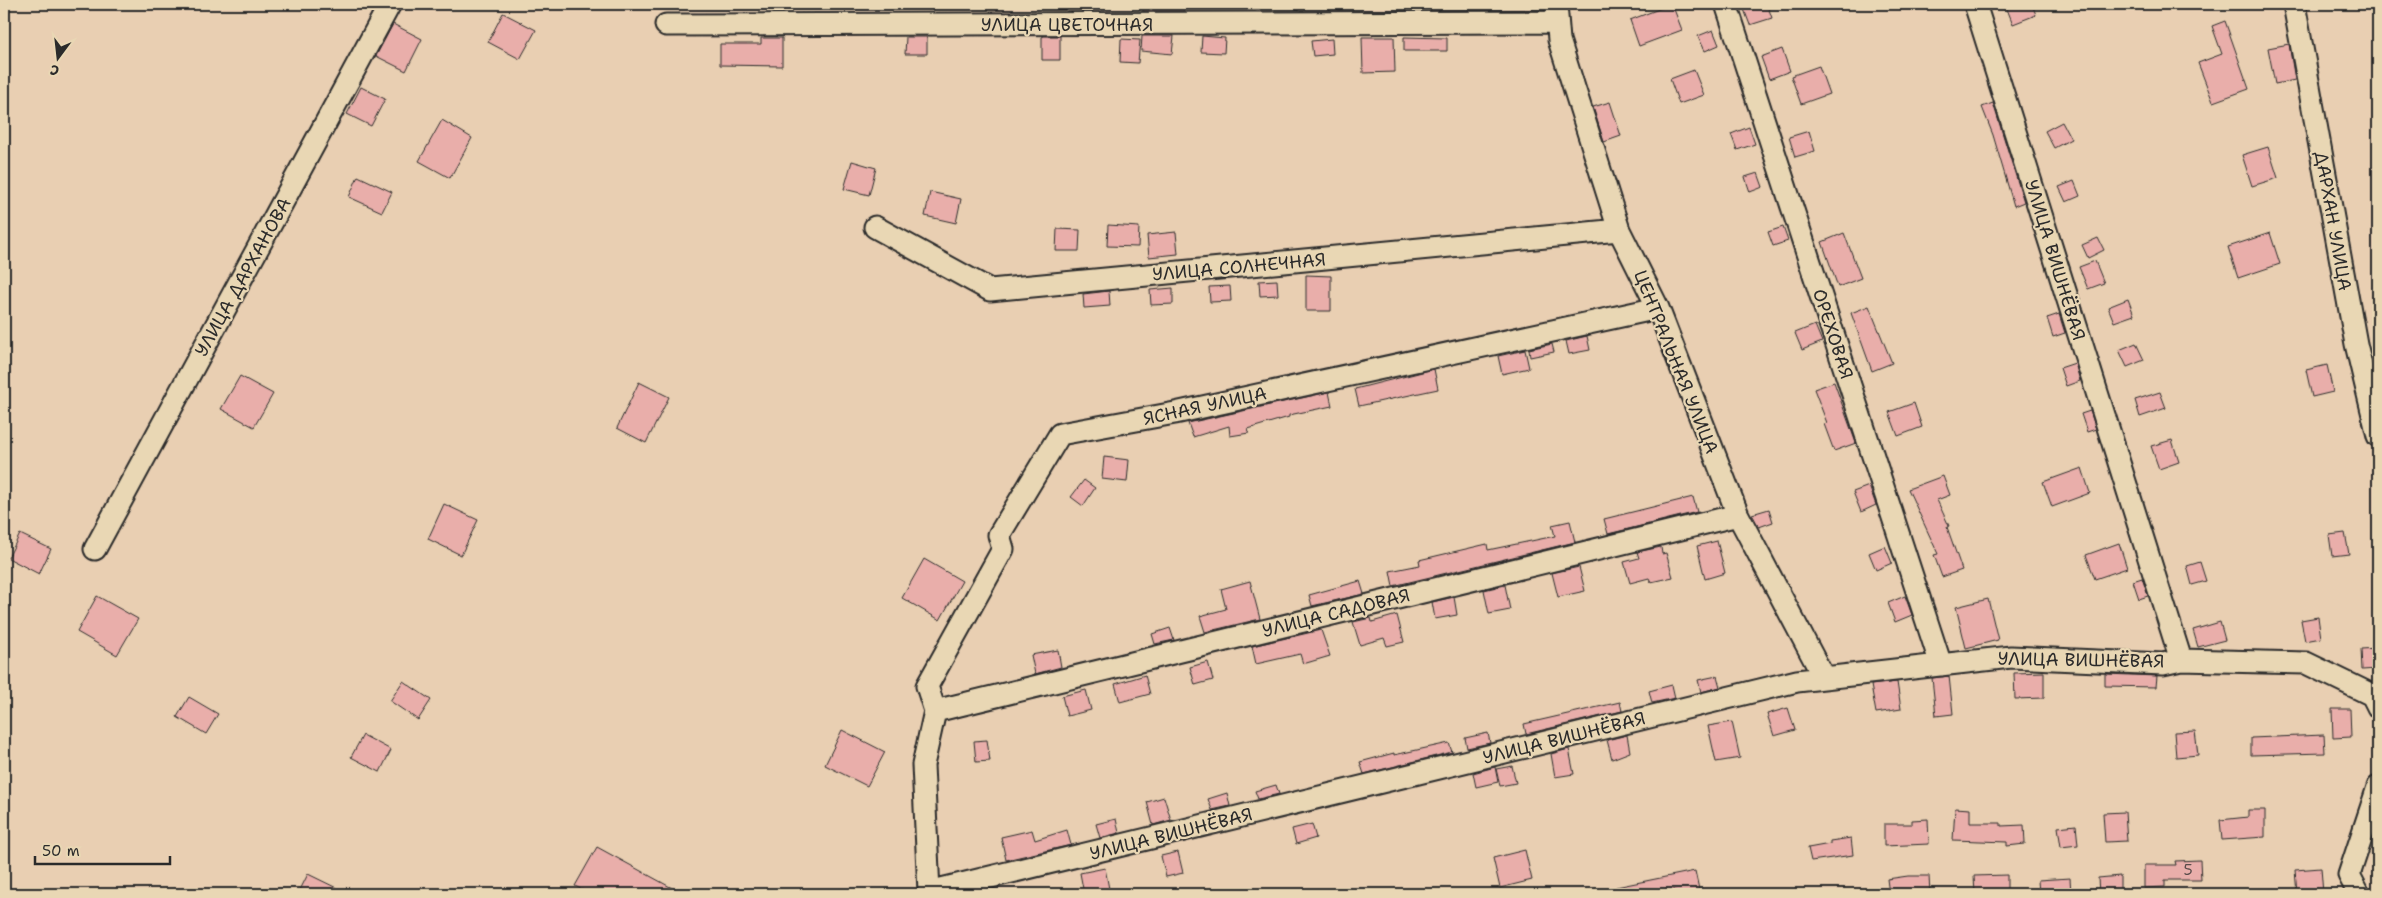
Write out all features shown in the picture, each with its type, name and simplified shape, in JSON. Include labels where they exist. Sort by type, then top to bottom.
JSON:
[{"type":"street","name":"УЛИЦА ДАРХАНОВА","points":[[95,549],[390,4]]},
{"type":"street","name":"ОРЕХОВАЯ","points":[[1726,4],[1941,665]]},
{"type":"street","name":"УЛИЦА ВИШНЁВАЯ","points":[[1975,4],[2181,660]]},
{"type":"street","name":"ДАРХАН УЛИЦА","points":[[2294,4],[2356,344],[2378,436]]},
{"type":"street","name":"УЛИЦА ЦВЕТОЧНАЯ","points":[[666,26],[1556,13]]},
{"type":"street","name":"ЦЕНТРАЛЬНАЯ УЛИЦА","points":[[1556,13],[1559,40],[1619,230],[1658,308],[1738,515],[1824,678]]},
{"type":"street","name":"УЛИЦА СОЛНЕЧНАЯ","points":[[875,227],[990,290],[1619,230]]},
{"type":"street","name":"ЯСНАЯ УЛИЦА","points":[[935,711],[927,686],[1003,549],[999,535],[1060,434],[1175,413],[1658,308]]},
{"type":"street","name":"УЛИЦА САДОВАЯ","points":[[935,711],[1738,515]]},
{"type":"street","name":"УЛИЦА ВИШНЁВАЯ","points":[[935,711],[923,764],[929,892],[1797,680],[2012,657],[2163,664],[2181,660],[2306,663],[2372,695],[2378,707]]},
{"type":"street","points":[[2359,894],[2349,875],[2378,787]]},
{"type":"building","points":[[1143,4],[1184,4],[1184,11],[1143,11]]},
{"type":"building","points":[[1672,4],[1682,30],[1639,46],[1630,20]]},
{"type":"building","points":[[1742,4],[1767,4],[1772,18],[1750,25]]},
{"type":"building","points":[[2005,4],[2032,4],[2036,15],[2013,24]]},
{"type":"building","points":[[503,13],[536,30],[520,59],[488,42]]},
{"type":"building","points":[[2225,21],[2249,89],[2213,102],[2198,63],[2222,54],[2212,26]]},
{"type":"building","points":[[393,24],[422,39],[406,71],[376,56]]},
{"type":"building","points":[[1713,30],[1719,45],[1705,51],[1698,36]]},
{"type":"building","points":[[1060,36],[1060,60],[1042,60],[1042,37]]},
{"type":"building","points":[[1142,36],[1174,36],[1172,54],[1141,51]]},
{"type":"building","points":[[1202,36],[1225,38],[1224,53],[1201,52]]},
{"type":"building","points":[[906,37],[927,37],[927,54],[905,54]]},
{"type":"building","points":[[1362,37],[1394,37],[1395,72],[1363,73]]},
{"type":"building","points":[[1404,37],[1447,38],[1447,51],[1404,51]]},
{"type":"building","points":[[761,38],[782,38],[782,66],[720,65],[720,44],[761,44]]},
{"type":"building","points":[[1121,39],[1140,40],[1138,63],[1120,62]]},
{"type":"building","points":[[1332,39],[1333,54],[1313,56],[1311,41]]},
{"type":"building","points":[[2289,44],[2295,80],[2275,84],[2268,48]]},
{"type":"building","points":[[1782,49],[1790,71],[1769,79],[1761,57]]},
{"type":"building","points":[[1819,66],[1829,94],[1801,104],[1791,76]]},
{"type":"building","points":[[1694,70],[1704,95],[1679,104],[1670,79]]},
{"type":"building","points":[[361,87],[385,99],[371,126],[347,114]]},
{"type":"building","points":[[1610,102],[1621,136],[1604,142],[1593,107]]},
{"type":"building","points":[[1993,103],[2024,202],[2014,206],[1993,135],[1982,107]]},
{"type":"building","points":[[442,120],[472,138],[450,178],[419,161]]},
{"type":"building","points":[[2062,122],[2071,139],[2054,148],[2045,131]]},
{"type":"building","points":[[1749,127],[1755,144],[1737,150],[1731,134]]},
{"type":"building","points":[[1809,131],[1815,151],[1795,157],[1789,137]]},
{"type":"building","points":[[2268,147],[2278,178],[2252,186],[2242,155]]},
{"type":"building","points":[[852,161],[876,168],[869,195],[844,189]]},
{"type":"building","points":[[1758,173],[1763,187],[1750,192],[1745,177]]},
{"type":"building","points":[[358,176],[392,192],[382,212],[349,197]]},
{"type":"building","points":[[2074,181],[2080,196],[2066,202],[2059,187]]},
{"type":"building","points":[[930,192],[961,199],[956,223],[925,216]]},
{"type":"building","points":[[1108,225],[1139,227],[1138,247],[1107,246]]},
{"type":"building","points":[[1783,227],[1788,241],[1773,246],[1768,232]]},
{"type":"building","points":[[1057,229],[1080,230],[1079,251],[1056,251]]},
{"type":"building","points":[[1176,232],[1178,254],[1149,257],[1147,235]]},
{"type":"building","points":[[1844,233],[1861,278],[1838,287],[1822,242]]},
{"type":"building","points":[[2270,233],[2280,264],[2238,278],[2228,247]]},
{"type":"building","points":[[2098,238],[2104,250],[2088,258],[2082,245]]},
{"type":"building","points":[[2095,261],[2104,283],[2088,289],[2079,267]]},
{"type":"building","points":[[1306,275],[1331,276],[1331,311],[1306,311]]},
{"type":"building","points":[[1277,280],[1278,295],[1260,296],[1259,281]]},
{"type":"building","points":[[1230,286],[1231,301],[1210,302],[1209,287]]},
{"type":"building","points":[[1173,288],[1173,304],[1151,305],[1150,290]]},
{"type":"building","points":[[1109,291],[1110,306],[1084,308],[1083,294]]},
{"type":"building","points":[[2128,299],[2134,315],[2114,322],[2108,307]]},
{"type":"building","points":[[1869,306],[1892,363],[1872,371],[1851,313]]},
{"type":"building","points":[[2059,314],[2065,333],[2053,337],[2047,318]]},
{"type":"building","points":[[1815,325],[1822,342],[1802,350],[1795,333]]},
{"type":"building","points":[[1587,336],[1590,350],[1569,354],[1566,341]]},
{"type":"building","points":[[2136,343],[2144,360],[2127,367],[2119,350]]},
{"type":"building","points":[[1552,344],[1554,352],[1530,357],[1529,349]]},
{"type":"building","points":[[1525,350],[1529,368],[1502,374],[1498,356]]},
{"type":"building","points":[[2075,363],[2080,381],[2066,386],[2060,368]]},
{"type":"building","points":[[2327,365],[2333,392],[2312,397],[2306,370]]},
{"type":"building","points":[[1434,369],[1438,389],[1359,406],[1355,389]]},
{"type":"building","points":[[240,376],[273,394],[254,427],[221,409]]},
{"type":"building","points":[[639,382],[669,397],[646,443],[617,428]]},
{"type":"building","points":[[1834,382],[1856,443],[1834,451],[1824,424],[1827,423],[1814,389]]},
{"type":"building","points":[[1329,392],[1332,406],[1289,415],[1289,417],[1248,429],[1249,433],[1230,436],[1229,426],[1193,437],[1188,423]]},
{"type":"building","points":[[2160,392],[2166,408],[2140,417],[2135,400]]},
{"type":"building","points":[[1914,403],[1922,427],[1898,436],[1889,412]]},
{"type":"building","points":[[2090,411],[2096,429],[2087,432],[2081,414]]},
{"type":"building","points":[[2172,440],[2179,462],[2159,469],[2151,446]]},
{"type":"building","points":[[1104,457],[1129,460],[1127,482],[1102,479]]},
{"type":"building","points":[[2082,468],[2090,493],[2052,507],[2043,482]]},
{"type":"building","points":[[1943,476],[1950,495],[1937,500],[1949,526],[1947,527],[1962,570],[1942,577],[1934,555],[1938,554],[1908,489]]},
{"type":"building","points":[[1084,480],[1095,488],[1083,506],[1071,497]]},
{"type":"building","points":[[1869,486],[1876,505],[1861,512],[1853,492]]},
{"type":"building","points":[[1693,497],[1697,512],[1608,534],[1604,519]]},
{"type":"building","points":[[444,504],[478,520],[461,555],[428,539]]},
{"type":"building","points":[[1769,509],[1773,522],[1759,527],[1752,514]]},
{"type":"building","points":[[1570,521],[1575,542],[1393,586],[1390,571],[1420,565],[1419,560],[1487,544],[1488,550],[1555,536],[1552,525]]},
{"type":"building","points":[[2345,533],[2349,554],[2332,556],[2329,535]]},
{"type":"building","points":[[20,534],[51,549],[39,574],[8,558]]},
{"type":"building","points":[[1717,541],[1725,573],[1705,579],[1697,546]]},
{"type":"building","points":[[2119,543],[2127,568],[2095,579],[2086,555]]},
{"type":"building","points":[[1885,546],[1892,563],[1876,570],[1869,553]]},
{"type":"building","points":[[1661,547],[1662,554],[1666,553],[1673,577],[1651,582],[1649,578],[1630,583],[1624,562],[1639,558],[1637,552]]},
{"type":"building","points":[[924,559],[962,581],[940,620],[902,598]]},
{"type":"building","points":[[2200,562],[2206,581],[2192,585],[2187,566]]},
{"type":"building","points":[[1579,567],[1585,591],[1558,597],[1552,573]]},
{"type":"building","points":[[2142,578],[2148,596],[2139,599],[2133,581]]},
{"type":"building","points":[[1250,581],[1260,619],[1205,632],[1200,616],[1226,609],[1221,589]]},
{"type":"building","points":[[1360,581],[1364,594],[1312,606],[1309,595]]},
{"type":"building","points":[[1505,585],[1510,610],[1489,614],[1484,590]]},
{"type":"building","points":[[97,596],[138,619],[117,655],[77,632]]},
{"type":"building","points":[[1905,596],[1912,615],[1895,622],[1888,603]]},
{"type":"building","points":[[1454,597],[1457,615],[1435,619],[1432,602]]},
{"type":"building","points":[[1988,599],[1998,640],[1966,648],[1956,607]]},
{"type":"building","points":[[1397,615],[1404,642],[1387,646],[1384,638],[1360,645],[1353,622],[1371,618],[1372,622]]},
{"type":"building","points":[[2318,617],[2321,638],[2305,641],[2301,620]]},
{"type":"building","points":[[2220,622],[2225,640],[2198,647],[2193,630]]},
{"type":"building","points":[[1170,628],[1174,640],[1155,644],[1152,634]]},
{"type":"building","points":[[1321,630],[1330,656],[1303,664],[1300,654],[1256,664],[1252,646]]},
{"type":"building","points":[[2378,648],[2378,669],[2362,670],[2361,649]]},
{"type":"building","points":[[1058,650],[1061,667],[1035,674],[1031,655]]},
{"type":"building","points":[[1208,662],[1213,680],[1195,685],[1190,667]]},
{"type":"building","points":[[2044,672],[2044,698],[2015,699],[2014,673]]},
{"type":"building","points":[[2105,674],[2157,676],[2156,687],[2105,686]]},
{"type":"building","points":[[1145,675],[1150,694],[1120,702],[1115,684]]},
{"type":"building","points":[[1717,676],[1720,687],[1701,692],[1698,680]]},
{"type":"building","points":[[1949,676],[1953,714],[1936,716],[1932,678]]},
{"type":"building","points":[[403,681],[431,700],[418,720],[390,701]]},
{"type":"building","points":[[1897,682],[1901,709],[1876,713],[1871,685]]},
{"type":"building","points":[[1672,685],[1675,698],[1652,703],[1649,691]]},
{"type":"building","points":[[1086,690],[1091,710],[1067,716],[1062,696]]},
{"type":"building","points":[[189,697],[218,714],[206,734],[177,717]]},
{"type":"building","points":[[1620,702],[1622,711],[1526,734],[1524,724]]},
{"type":"building","points":[[1788,708],[1795,730],[1774,736],[1767,714]]},
{"type":"building","points":[[2332,709],[2350,709],[2351,737],[2333,738]]},
{"type":"building","points":[[1732,722],[1740,758],[1716,762],[1708,726]]},
{"type":"building","points":[[842,730],[885,752],[867,786],[825,765]]},
{"type":"building","points":[[2195,731],[2198,755],[2176,757],[2174,732]]},
{"type":"building","points":[[1488,733],[1490,743],[1467,748],[1465,738]]},
{"type":"building","points":[[363,735],[391,750],[380,772],[351,757]]},
{"type":"building","points":[[1627,735],[1630,752],[1612,759],[1607,740]]},
{"type":"building","points":[[2324,735],[2325,753],[2251,755],[2251,738]]},
{"type":"building","points":[[987,740],[990,761],[976,762],[974,741]]},
{"type":"building","points":[[1449,743],[1452,752],[1364,774],[1360,762],[1394,753],[1394,755]]},
{"type":"building","points":[[1569,749],[1574,774],[1555,777],[1551,754]]},
{"type":"building","points":[[1512,766],[1516,783],[1500,786],[1496,769]]},
{"type":"building","points":[[1495,767],[1498,782],[1476,787],[1473,773]]},
{"type":"building","points":[[1276,785],[1279,794],[1258,799],[1255,791]]},
{"type":"building","points":[[1227,793],[1230,806],[1212,810],[1208,799]]},
{"type":"building","points":[[1164,797],[1171,820],[1153,825],[1147,802]]},
{"type":"building","points":[[1955,808],[1970,809],[1970,823],[2001,823],[2001,826],[2024,825],[2025,844],[2007,846],[2007,842],[1953,840]]},
{"type":"building","points":[[2248,810],[2265,810],[2265,837],[2222,840],[2220,820],[2248,817]]},
{"type":"building","points":[[2125,812],[2127,841],[2105,842],[2103,813]]},
{"type":"building","points":[[1116,819],[1119,833],[1100,838],[1096,824]]},
{"type":"building","points":[[1928,819],[1929,844],[1884,846],[1884,824],[1912,824],[1912,820]]},
{"type":"building","points":[[1312,824],[1316,838],[1296,844],[1292,829]]},
{"type":"building","points":[[2076,825],[2078,845],[2061,847],[2058,827]]},
{"type":"building","points":[[1032,830],[1035,840],[1067,830],[1071,845],[1006,860],[1001,837]]},
{"type":"building","points":[[1851,838],[1853,855],[1811,861],[1808,848],[1830,844],[1830,841]]},
{"type":"building","points":[[597,847],[683,894],[590,894],[575,886]]},
{"type":"building","points":[[1525,850],[1532,880],[1500,888],[1493,858]]},
{"type":"building","points":[[1178,852],[1183,873],[1166,877],[1161,856]]},
{"type":"building","points":[[2200,860],[2201,880],[2165,880],[2165,887],[2144,888],[2144,865],[2176,865],[2175,861]]},
{"type":"building","points":[[1105,868],[1110,894],[1084,894],[1080,873]]},
{"type":"building","points":[[2321,868],[2323,894],[2297,894],[2295,870]]},
{"type":"building","points":[[1695,871],[1700,894],[1676,894],[1675,890],[1650,894],[1616,894],[1616,887]]},
{"type":"building","points":[[308,874],[349,894],[298,894]]},
{"type":"building","points":[[2007,875],[2007,893],[1975,894],[1974,876]]},
{"type":"building","points":[[1929,876],[1930,894],[1889,894],[1887,879]]},
{"type":"building","points":[[2120,876],[2120,894],[2099,894],[2098,878]]},
{"type":"building","points":[[2070,878],[2071,894],[2039,894],[2038,880]]}]
